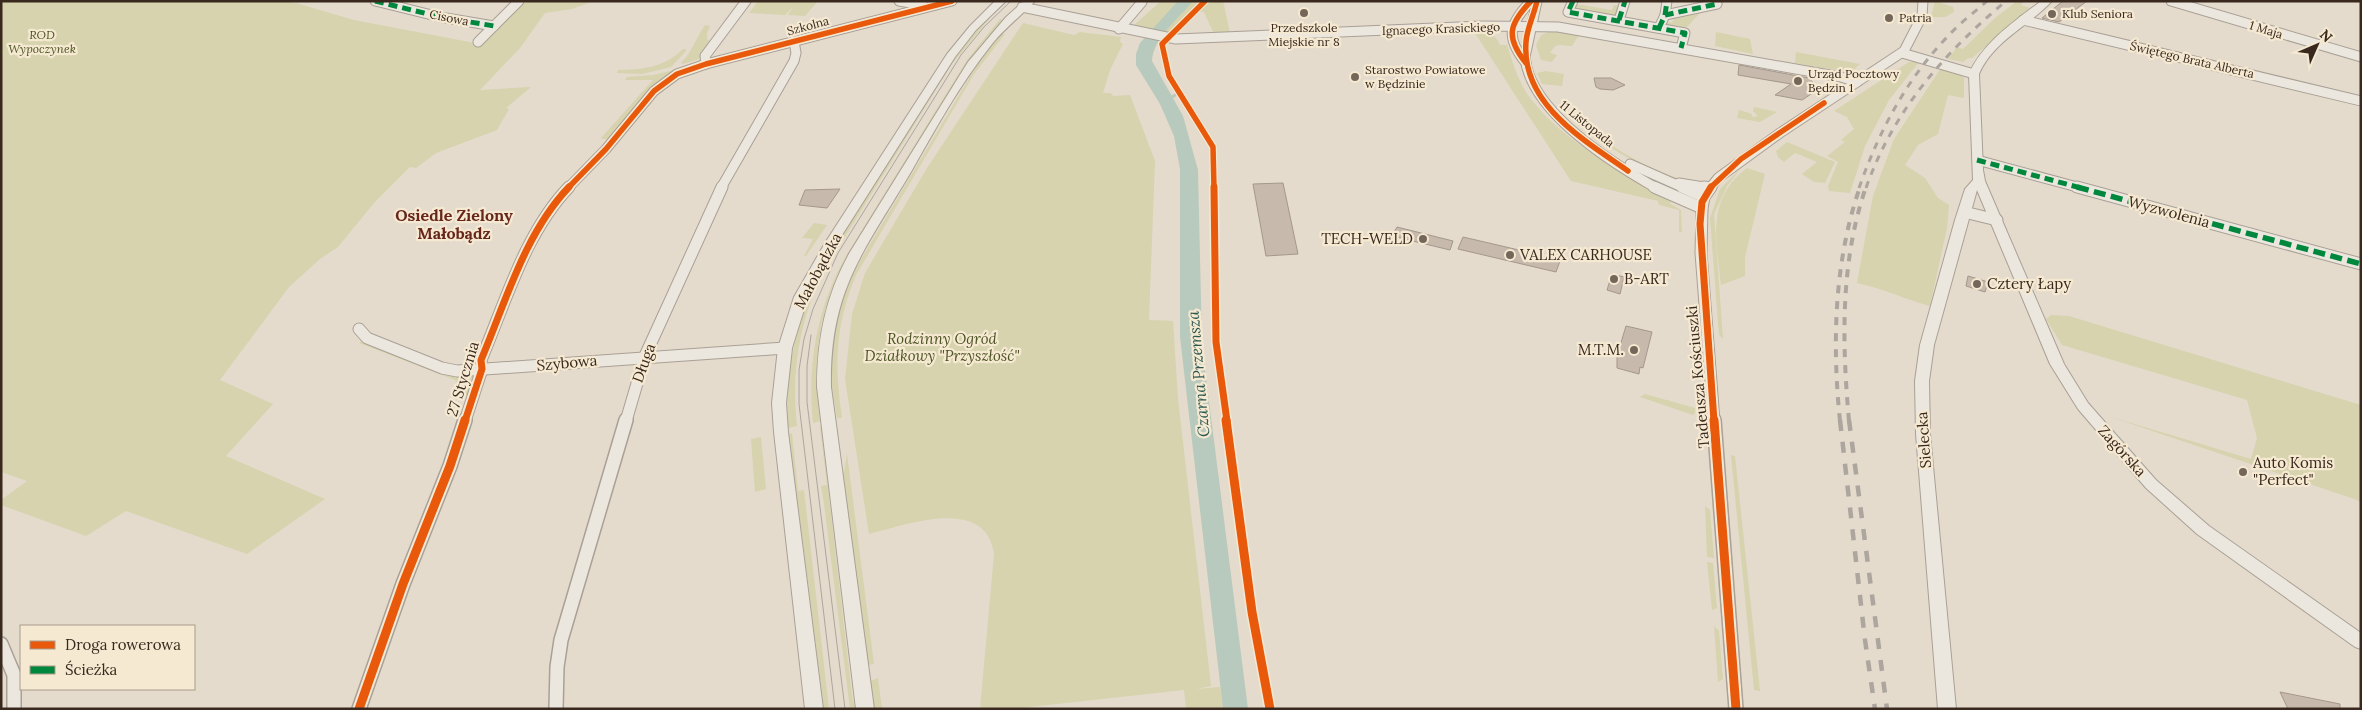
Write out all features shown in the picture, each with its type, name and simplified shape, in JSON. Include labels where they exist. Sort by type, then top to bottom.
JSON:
[{"type":"street","name":"Cisowa","points":[[375,1],[494,26]]},
{"type":"street","points":[[478,42],[519,1]]},
{"type":"street","points":[[706,64],[705,56],[746,1]]},
{"type":"street","points":[[900,1],[916,6]]},
{"type":"street","name":"Szkolna","points":[[706,64],[916,6],[952,1]]},
{"type":"street","points":[[1512,26],[1516,16],[1531,1]]},
{"type":"street","name":"11 Listopada","points":[[1537,1],[1526,42],[1526,64],[1536,90],[1552,111],[1628,171],[1678,200],[1703,203]]},
{"type":"street","points":[[1573,1],[1568,12],[1685,33],[1681,48]]},
{"type":"street","points":[[1619,20],[1625,1]]},
{"type":"street","points":[[1659,28],[1664,15],[1666,1]]},
{"type":"street","points":[[1703,203],[1710,188],[1718,178],[1750,154],[1904,51],[1922,16],[1923,1]]},
{"type":"street","points":[[1904,51],[1974,72],[2023,20],[2047,1]]},
{"type":"street","name":"1 Maja","points":[[2171,1],[2361,57]]},
{"type":"street","points":[[998,2],[1026,4]]},
{"type":"street","name":"Małobądzka","points":[[814,709],[780,432],[779,403],[785,348],[801,297],[831,243],[951,56],[974,27],[998,2]]},
{"type":"street","points":[[1119,29],[1142,2]]},
{"type":"street","name":"Ignacego Krasickiego","points":[[1026,4],[1119,29],[1162,38],[1202,39],[1512,26],[1570,29],[1841,76],[1857,82]]},
{"type":"street","name":"Małobądzka","points":[[865,709],[824,387],[825,334],[838,289],[849,266],[918,151],[978,54],[1026,4]]},
{"type":"street","points":[[1664,15],[1717,4]]},
{"type":"street","name":"Świętego Brata Alberta","points":[[2023,20],[2361,101]]},
{"type":"street","name":"11 Listopada","points":[[1512,26],[1512,41],[1515,52],[1526,64]]},
{"type":"street","name":"Długa","points":[[556,709],[557,667],[561,640],[644,356],[722,186],[794,61],[796,53],[794,41]]},
{"type":"street","name":"27 Stycznia","points":[[359,709],[403,584],[450,466],[482,369],[481,360],[531,241],[552,204],[606,149],[641,105],[663,83],[677,74],[706,64]]},
{"type":"street","name":"Zagórska","points":[[1974,72],[1979,181],[2057,364],[2072,392],[2151,484],[2204,530],[2361,642]]},
{"type":"street","name":"11 Listopada","points":[[1598,149],[1656,176],[1703,203]]},
{"type":"street","name":"Wyzwolenia","points":[[1977,160],[2361,264]]},
{"type":"street","name":"11 Listopada","points":[[1656,176],[1710,188]]},
{"type":"street","name":"Sielecka","points":[[1947,709],[1921,404],[1927,344],[1971,189],[1979,181]]},
{"type":"street","name":"Tadeusza Kościuszki","points":[[1703,203],[1701,253],[1736,709]]},
{"type":"street","points":[[1964,212],[1996,220]]},
{"type":"street","name":"Szybowa","points":[[359,330],[366,338],[442,368],[457,371],[644,356],[785,348]]},
{"type":"street","points":[[1,644],[10,660],[16,681],[14,709]]},
{"type":"green space","name":"ROD Wypoczynek","points":[[1,1],[289,1],[354,20],[480,44],[527,1],[594,1],[572,9],[545,13],[520,48],[480,90],[531,87],[506,108],[509,109],[497,130],[436,153],[416,168],[410,167],[374,203],[338,247],[320,259],[289,287],[220,380],[273,404],[226,456],[325,499],[247,554],[126,511],[86,536],[1,505],[1,500],[27,481],[1,472]]},
{"type":"green space","points":[[758,1],[818,1],[805,16],[788,15],[793,7],[785,15],[749,13]]},
{"type":"green space","points":[[1161,1],[1223,1],[1230,33],[1214,34],[1204,12],[1196,11],[1179,31],[1179,35],[1133,26]]},
{"type":"green space","points":[[1935,1],[1953,7],[1954,12],[1945,17],[1931,17]]},
{"type":"green space","points":[[2017,1],[2024,1],[2021,5],[2030,8],[1972,58],[1968,58],[1963,62],[1948,59],[1957,47],[1963,49],[1995,18]]},
{"type":"green space","points":[[1576,4],[1612,10],[1614,5],[1621,6],[1618,17],[1575,9]]},
{"type":"green space","points":[[1701,12],[1684,30],[1662,27],[1664,21],[1672,23],[1674,17],[1670,15],[1676,17]]},
{"type":"green space","points":[[988,17],[990,18],[952,64],[822,274],[802,329],[795,386],[797,426],[788,428],[788,387],[794,349],[804,313],[818,279],[855,214],[940,80],[975,32]]},
{"type":"green space","points":[[1000,19],[1003,20],[964,67],[834,283],[823,318],[818,352],[817,385],[820,421],[813,423],[812,379],[816,336],[821,316],[836,276],[846,256],[967,60]]},
{"type":"green space","name":"Rodzinny Ogród Działkowy \"Przyszłość\"","points":[[1023,23],[1074,35],[1080,32],[1121,37],[1120,42],[1123,44],[1110,70],[1103,93],[1111,93],[1113,96],[1130,95],[1155,161],[1149,320],[1173,321],[1178,399],[1211,686],[1196,689],[1220,687],[1223,709],[1186,709],[1184,690],[1012,709],[980,709],[994,554],[988,536],[976,525],[961,519],[942,518],[903,525],[869,534],[845,379],[852,314],[865,273],[927,168]]},
{"type":"green space","points":[[705,25],[710,26],[707,39],[711,42],[699,59],[681,63],[688,54]]},
{"type":"green space","points":[[1552,31],[1579,35],[1572,46],[1560,45],[1554,48],[1550,53],[1557,55],[1552,62],[1541,60],[1536,45],[1541,35]]},
{"type":"green space","points":[[1716,32],[1750,39],[1753,54],[1715,46]]},
{"type":"green space","points":[[1475,33],[1490,34],[1496,38],[1500,45],[1507,45],[1522,86],[1544,115],[1561,130],[1578,144],[1673,201],[1669,203],[1681,210],[1682,232],[1679,232],[1679,210],[1659,205],[1658,201],[1571,181]]},
{"type":"green space","points":[[1002,34],[1005,34],[974,74],[856,275],[840,328],[837,362],[842,418],[837,418],[830,374],[834,328],[848,281],[983,55]]},
{"type":"green space","points":[[683,49],[686,49],[686,51],[671,67],[642,74],[617,73],[618,70],[645,68],[661,64]]},
{"type":"green space","points":[[1796,52],[1860,64],[1852,71],[1845,72],[1795,63]]},
{"type":"green space","points":[[1909,62],[1919,62],[1889,100],[1865,146],[1850,193],[1829,191],[1828,186],[1838,162],[1827,156],[1845,142],[1841,140],[1854,129],[1847,117],[1834,111]]},
{"type":"green space","points":[[695,65],[655,86],[609,139],[601,138],[653,80],[625,80],[627,77],[653,75]]},
{"type":"green space","points":[[1941,68],[1958,73],[1964,78],[1964,98],[1948,95],[1938,134],[1918,145],[1905,165],[1925,178],[1938,198],[1949,205],[1947,228],[1930,306],[1857,283],[1873,196],[1894,139]]},
{"type":"green space","points":[[1546,71],[1564,74],[1562,86],[1542,84],[1537,73]]},
{"type":"green space","points":[[1754,107],[1777,112],[1760,122],[1737,118],[1739,110],[1752,114],[1752,117],[1758,116],[1753,111]]},
{"type":"green space","points":[[1570,113],[1595,134],[1622,152],[1666,174],[1681,179],[1677,181],[1622,154],[1596,138],[1571,119],[1567,115]]},
{"type":"green space","points":[[1787,142],[1835,162],[1825,183],[1814,182],[1802,174],[1817,162],[1795,153],[1784,162],[1778,157],[1776,151]]},
{"type":"green space","points":[[1741,168],[1727,186],[1714,214],[1723,339],[1719,335],[1710,218],[1720,189]]},
{"type":"green space","points":[[1747,168],[1765,174],[1745,257],[1745,276],[1721,285],[1716,236],[1719,207],[1725,193],[1734,180]]},
{"type":"green space","points":[[814,223],[827,225],[806,256],[804,256],[813,239],[802,238]]},
{"type":"green space","points":[[2051,315],[2069,316],[2361,405],[2361,503],[2357,500],[2111,417],[2251,459],[2257,438],[2247,400],[2062,345],[2046,319]]},
{"type":"green space","points":[[364,340],[473,374],[467,396],[455,380],[359,343]]},
{"type":"green space","points":[[1645,394],[1695,408],[1695,413],[1693,415],[1640,397]]},
{"type":"green space","points":[[820,427],[855,709],[850,709],[821,486],[827,485]]},
{"type":"green space","points":[[792,433],[798,491],[804,490],[829,709],[824,709],[789,434]]},
{"type":"green space","points":[[761,437],[766,489],[755,492],[751,439]]},
{"type":"green space","points":[[847,454],[874,664],[868,665],[843,476]]},
{"type":"green space","points":[[1731,455],[1735,456],[1760,691],[1754,690]]},
{"type":"green space","points":[[1705,506],[1710,510],[1714,558],[1707,557]]},
{"type":"green space","points":[[1707,562],[1713,563],[1717,608],[1712,610]]},
{"type":"green space","points":[[1714,626],[1719,631],[1723,679],[1718,682]]},
{"type":"green space","points":[[878,678],[882,709],[874,709],[870,681]]},
{"type":"water","name":"Czarna Przemsza","points":[[1178,1],[1193,1],[1162,36],[1153,53],[1152,61],[1183,116],[1198,170],[1202,346],[1248,709],[1223,709],[1180,337],[1180,169],[1174,136],[1160,104],[1136,65],[1136,54],[1140,43]]},
{"type":"building","points":[[2063,1],[2087,1],[2059,22],[2042,18]]},
{"type":"building","name":"Urząd Pocztowy Będzin 1","points":[[1739,65],[1809,78],[1819,89],[1802,100],[1775,95],[1791,84],[1738,75]]},
{"type":"building","points":[[1594,78],[1611,78],[1625,85],[1613,90],[1600,89],[1596,87]]},
{"type":"building","points":[[1283,183],[1298,254],[1266,256],[1253,184]]},
{"type":"building","points":[[840,189],[827,208],[799,205],[805,190]]},
{"type":"building","name":"TECH-WELD","points":[[1397,227],[1453,241],[1450,250],[1392,236]]},
{"type":"building","name":"VALEX CARHOUSE","points":[[1463,237],[1560,261],[1556,272],[1458,249]]},
{"type":"building","points":[[1612,274],[1624,277],[1620,294],[1607,290]]},
{"type":"building","name":"Cztery Łapy","points":[[1968,276],[1988,282],[1985,292],[1966,286]]},
{"type":"building","name":"M.T.M.","points":[[1626,326],[1652,332],[1643,368],[1640,367],[1639,374],[1617,368],[1617,356]]},
{"type":"building","points":[[2280,692],[2340,704],[2340,709],[2288,709]]},
{"type":"waterway","points":[[1169,99],[1180,92]]},
{"type":"tram line","points":[[835,709],[799,404],[799,370],[804,339],[813,309],[838,253],[961,55],[984,27],[1011,1]]},
{"type":"tram line","points":[[811,335],[807,366],[807,402],[845,709]]},
{"type":"railway","points":[[1859,188],[1885,126],[1920,69],[1950,34],[1987,1]]},
{"type":"railway","points":[[1866,188],[1877,160],[1891,134],[1923,85],[1962,41],[2006,1]]},
{"type":"railway","points":[[1840,421],[1836,362],[1837,303],[1845,244],[1851,215],[1860,187]]},
{"type":"railway","points":[[1849,421],[1844,332],[1847,273],[1851,244],[1866,187]]},
{"type":"railway","points":[[1840,420],[1865,640],[1875,709]]},
{"type":"railway","points":[[1849,420],[1887,709]]},
{"type":"marked path","points":[[375,1],[440,17],[494,26]]},
{"type":"marked path","points":[[1573,1],[1568,12],[1685,33],[1681,48]]},
{"type":"marked path","points":[[1619,20],[1625,1]]},
{"type":"marked path","points":[[1665,15],[1667,1]]},
{"type":"marked path","points":[[1659,28],[1665,15],[1717,4]]},
{"type":"marked path","points":[[1977,160],[2361,264]]},
{"type":"cycle path","points":[[359,709],[403,584],[450,466],[482,369],[481,360],[531,241],[553,204],[606,149],[654,91],[677,74],[706,64],[952,1]]},
{"type":"cycle path","points":[[1205,1],[1162,44],[1169,76],[1213,147],[1216,342],[1252,612],[1270,709]]},
{"type":"cycle path","points":[[1526,63],[1514,46],[1511,31],[1517,16],[1531,1]]},
{"type":"cycle path","points":[[1537,1],[1526,42],[1526,64],[1533,84],[1558,118],[1575,133],[1628,171]]},
{"type":"cycle path","points":[[1736,709],[1701,253],[1700,224],[1702,202],[1713,184],[1741,159],[1824,103]]},
{"type":"place","name":"Przedszkole Miejskie nr 8","points":[[1304,13]]},
{"type":"place","name":"Klub Seniora","points":[[2052,14]]},
{"type":"place","name":"Patria","points":[[1889,18]]},
{"type":"place","name":"Starostwo Powiatowe w Będzinie","points":[[1355,77]]},
{"type":"place","name":"Urząd Pocztowy Będzin 1","points":[[1798,81]]},
{"type":"place","name":"TECH-WELD","points":[[1423,239]]},
{"type":"place","name":"VALEX CARHOUSE","points":[[1510,255]]},
{"type":"place","name":"B-ART","points":[[1614,279]]},
{"type":"place","name":"Cztery Łapy","points":[[1977,284]]},
{"type":"place","name":"M.T.M.","points":[[1634,350]]},
{"type":"place","name":"Auto Komis \"Perfect\"","points":[[2243,472]]},
{"type":"district","name":"Osiedle Zielony Małobądz","points":[[454,224]]}]
